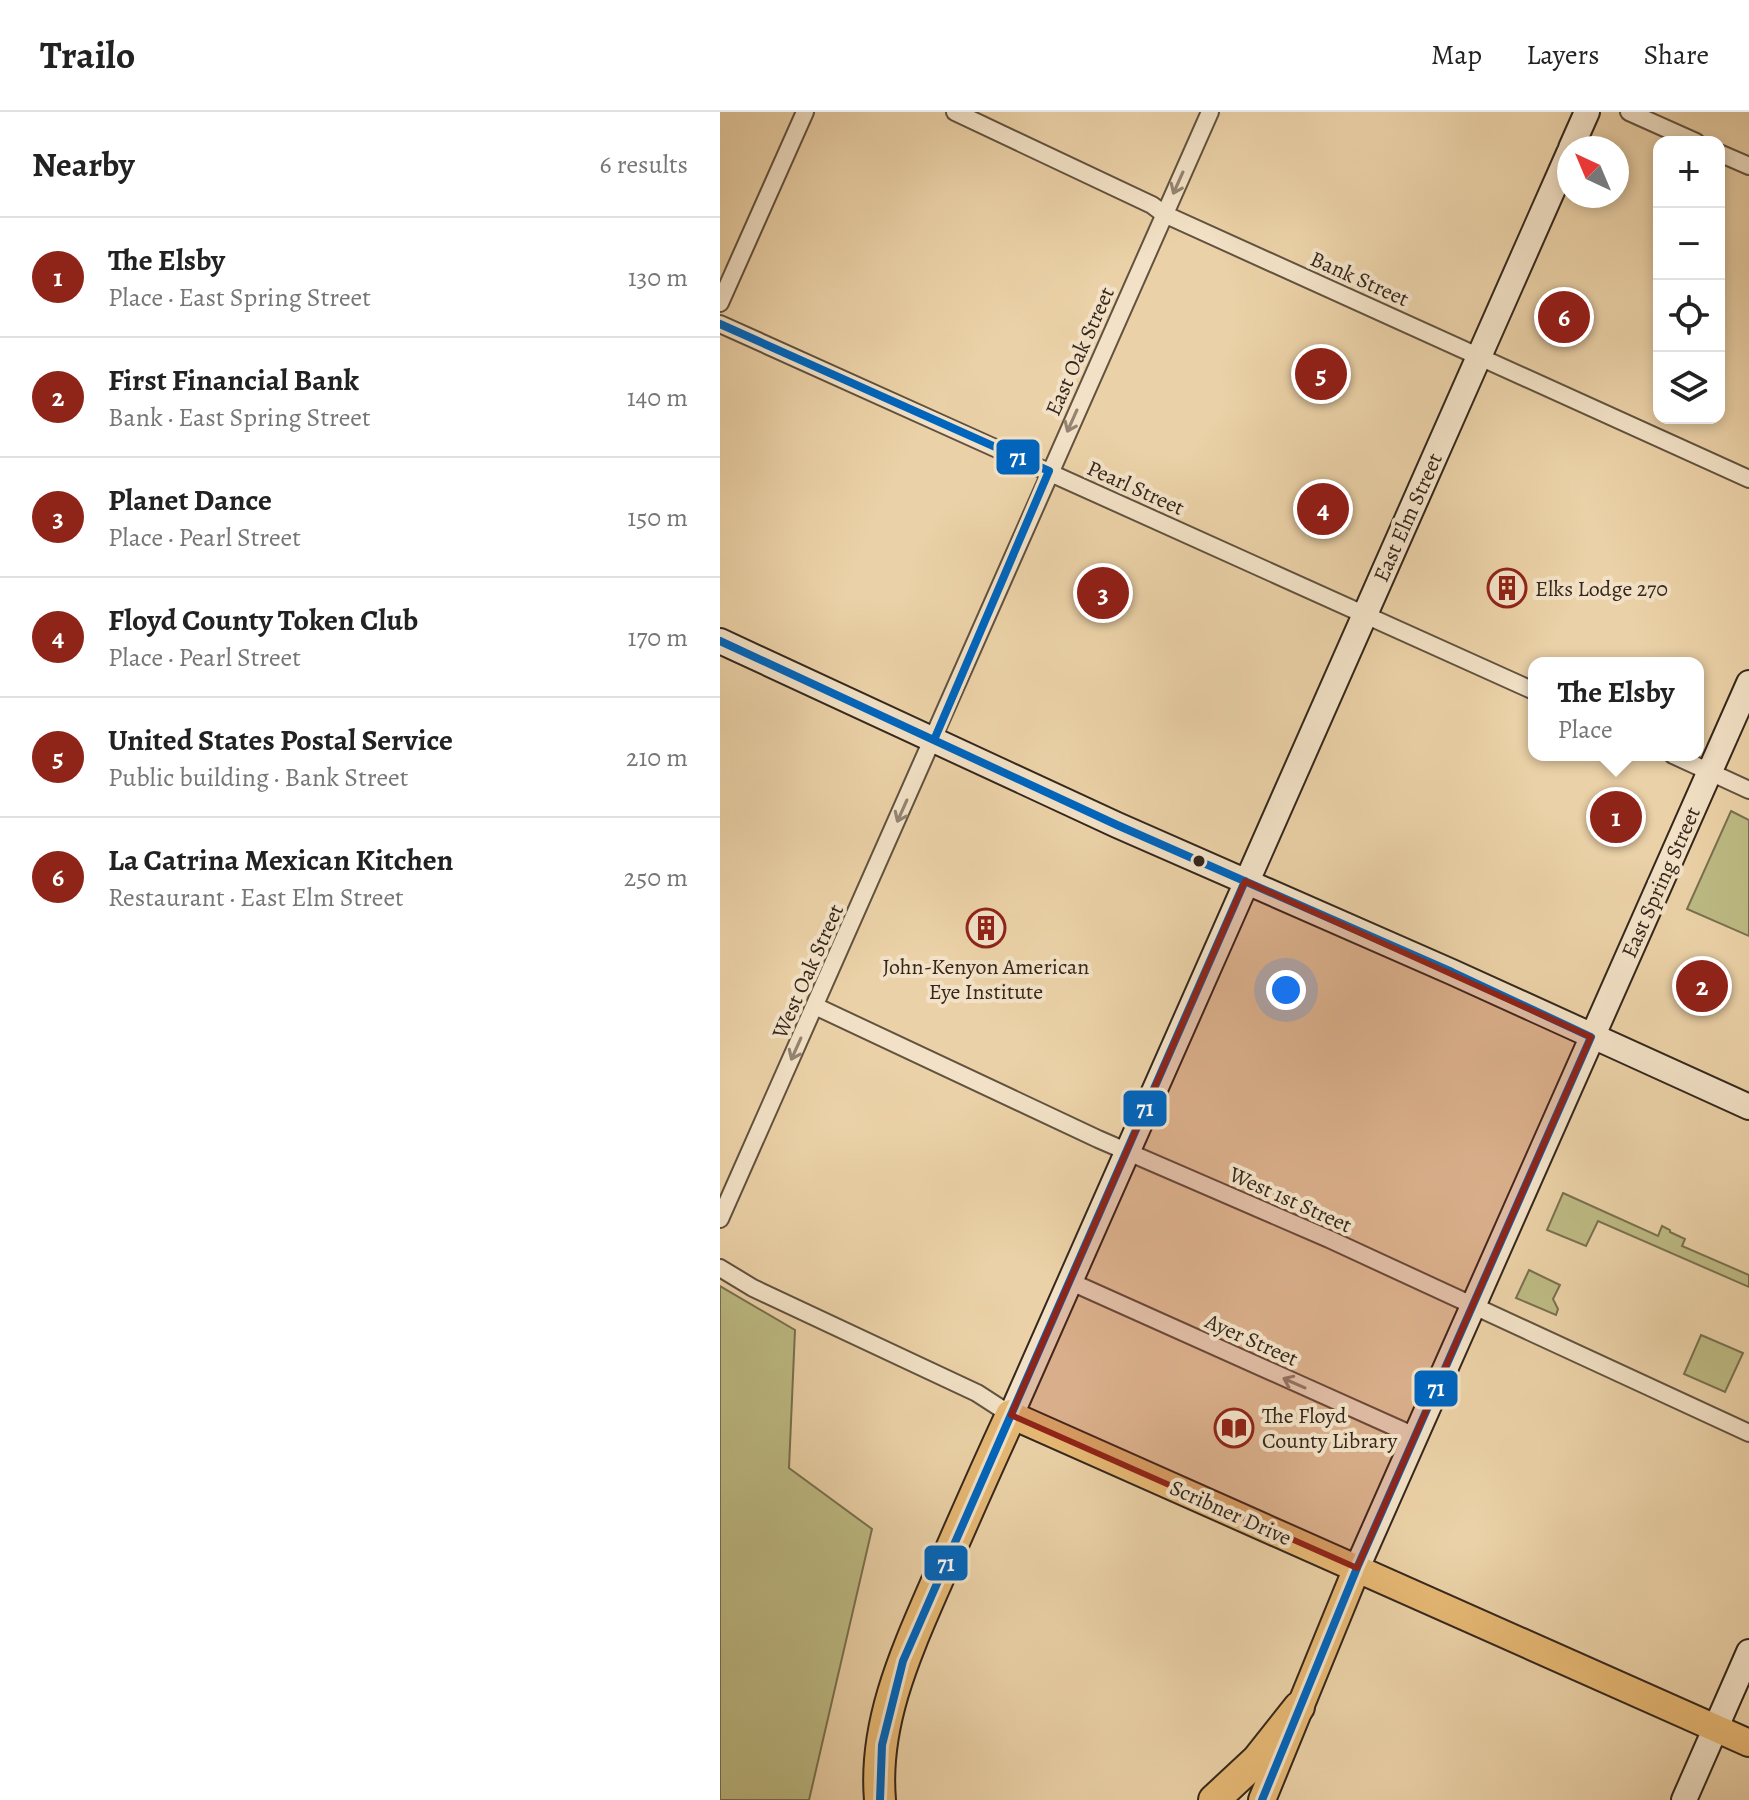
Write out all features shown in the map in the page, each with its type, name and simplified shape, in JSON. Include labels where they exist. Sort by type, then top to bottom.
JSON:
[{"type":"highway","points":[[880,1800],[878,1762],[903,1661],[1011,1415]]},
{"type":"highway","points":[[1214,1800],[1257,1760],[1299,1707]]},
{"type":"main road","name":"East Elm Street","points":[[1576,136],[1587,112]]},
{"type":"main road","name":"East Elm Street","points":[[1011,1415],[1557,179]]},
{"type":"main road","points":[[720,641],[1117,825],[1749,1107]]},
{"type":"main road","name":"East Spring Street","points":[[1357,1568],[1749,683]]},
{"type":"main road","name":"Scribner Drive","points":[[1011,1415],[1749,1743]]},
{"type":"main road","points":[[1262,1800],[1357,1568]]},
{"type":"main road","points":[[1684,1800],[1749,1652]]},
{"type":"street","points":[[720,303],[805,112]]},
{"type":"street","name":"Bank Street","points":[[955,112],[1152,205],[1164,214],[1749,479]]},
{"type":"street","name":"East Oak Street","points":[[934,740],[1049,471],[1210,112]]},
{"type":"street","points":[[1629,112],[1683,136]]},
{"type":"street","points":[[1725,156],[1749,166]]},
{"type":"street","name":"Pearl Street","points":[[720,324],[1528,688]]},
{"type":"street","name":"West Oak Street","points":[[720,1219],[934,740]]},
{"type":"street","points":[[1686,761],[1749,790]]},
{"type":"street","name":"West 1st Street","points":[[815,1006],[1126,1152],[1474,1305],[1749,1433]]},
{"type":"street","name":"Scribner Drive","points":[[720,1268],[753,1288],[977,1393],[1011,1415]]},
{"type":"street","name":"Ayer Street","points":[[1069,1281],[1417,1437]]},
{"type":"highlighted area","points":[[1245,881],[1591,1037],[1357,1568],[1011,1415]]},
{"type":"shaded area","points":[[1731,811],[1749,820],[1749,936],[1687,909]]},
{"type":"shaded area","points":[[1563,1193],[1658,1236],[1662,1226],[1670,1230],[1685,1239],[1682,1246],[1749,1275],[1749,1287],[1598,1221],[1586,1246],[1547,1230]]},
{"type":"shaded area","points":[[1529,1270],[1560,1285],[1553,1299],[1558,1309],[1556,1315],[1516,1298]]},
{"type":"shaded area","points":[[720,1286],[795,1330],[789,1468],[872,1529],[809,1800],[720,1800]]},
{"type":"shaded area","points":[[1701,1335],[1743,1353],[1725,1392],[1684,1374]]},
{"type":"transit line","name":"71","points":[[720,324],[1049,471],[934,740]]},
{"type":"transit line","name":"71","points":[[720,641],[1117,825],[1452,972],[1591,1037],[1357,1568],[1262,1800]]},
{"type":"transit line","name":"71","points":[[880,1800],[882,1745],[903,1661],[1245,881]]},
{"type":"place","name":"La Catrina Mexican Kitchen","points":[[1564,317]]},
{"type":"place","name":"United States Postal Service","points":[[1321,374]]},
{"type":"place","name":"Floyd County Token Club","points":[[1323,509]]},
{"type":"place","name":"Elks Lodge 270","points":[[1507,588]]},
{"type":"place","name":"Planet Dance","points":[[1103,593]]},
{"type":"place","name":"The Elsby","points":[[1616,817]]},
{"type":"place","name":"John-Kenyon American Eye Institute","points":[[986,928]]},
{"type":"place","name":"First Financial Bank","points":[[1702,986]]},
{"type":"place","name":"The Floyd County Library","points":[[1234,1428]]}]
